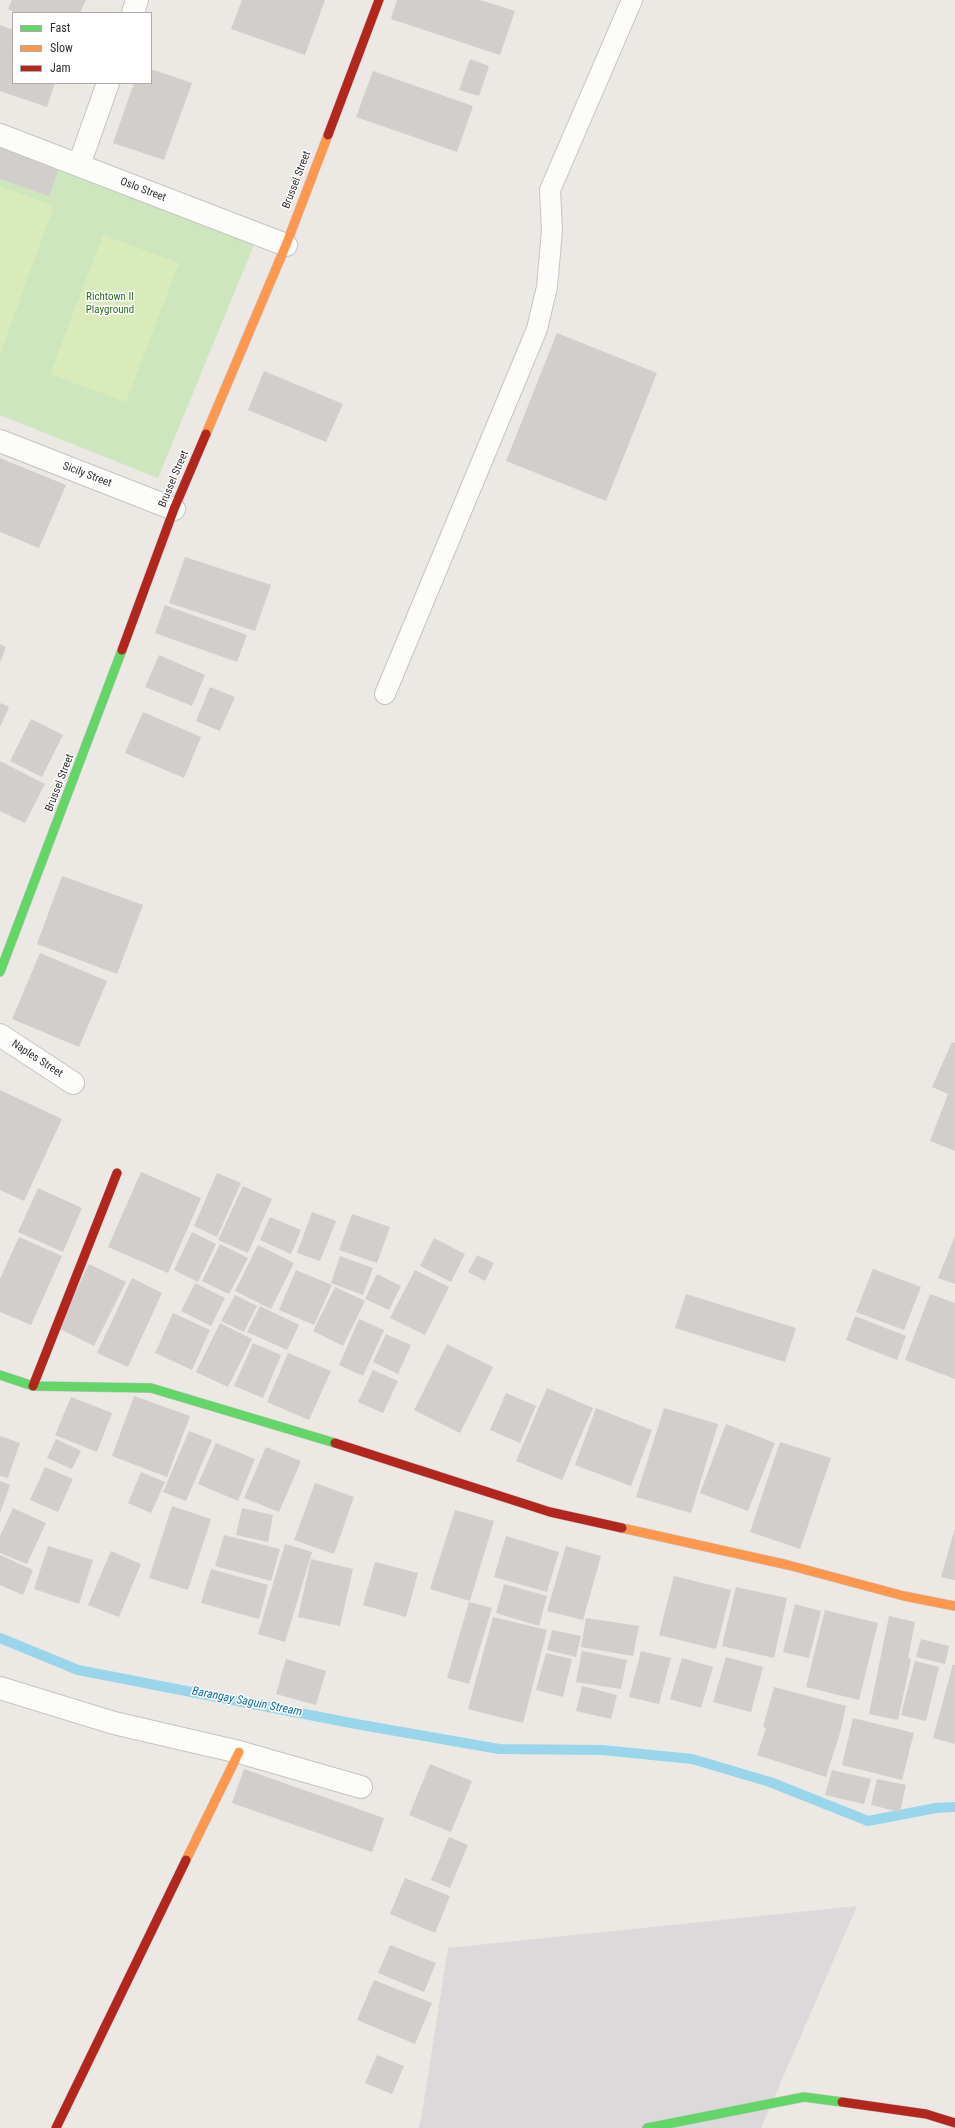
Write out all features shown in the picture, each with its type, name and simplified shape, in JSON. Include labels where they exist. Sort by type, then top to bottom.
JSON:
[{"type":"street","points":[[132,12],[137,0]]},
{"type":"street","name":"Brussel Street","points":[[0,972],[78,770],[174,509],[286,245],[379,0]]},
{"type":"street","points":[[79,166],[108,84]]},
{"type":"street","name":"Oslo Street","points":[[0,135],[286,245]]},
{"type":"street","name":"Sicily Street","points":[[0,441],[174,509]]},
{"type":"street","name":"Naples Street","points":[[0,1035],[73,1083]]},
{"type":"street","points":[[33,1386],[117,1173]]},
{"type":"street","points":[[0,1375],[33,1386],[151,1388],[263,1420],[550,1512],[780,1563],[904,1596],[955,1606]]},
{"type":"street","points":[[0,1688],[114,1723],[239,1752],[361,1788]]},
{"type":"street","points":[[56,2128],[239,1752]]},
{"type":"street","points":[[655,2127],[804,2097],[926,2114],[955,2123]]},
{"type":"lane","points":[[385,694],[537,329],[548,280],[552,230],[550,190],[632,0]]},
{"type":"shaded area","points":[[857,1906],[761,2128],[418,2128],[421,2120],[448,1948]]},
{"type":"green space","name":"Richtown II Playground","points":[[0,143],[256,240],[158,478],[0,415]]},
{"type":"green space","points":[[0,186],[54,206],[0,354]]},
{"type":"green space","points":[[103,235],[179,263],[126,402],[50,374]]},
{"type":"building","points":[[12,0],[86,0],[80,12],[14,12],[8,9]]},
{"type":"building","points":[[242,0],[325,0],[305,55],[231,29]]},
{"type":"building","points":[[397,0],[480,0],[515,11],[500,55],[391,19]]},
{"type":"building","points":[[0,25],[12,30],[12,84],[55,84],[47,107],[0,91]]},
{"type":"building","points":[[470,59],[489,66],[479,96],[459,90]]},
{"type":"building","points":[[152,69],[192,83],[164,160],[113,143],[134,84],[152,84]]},
{"type":"building","points":[[373,71],[473,106],[457,152],[356,117]]},
{"type":"building","points":[[0,144],[60,165],[49,196],[0,179]]},
{"type":"building","points":[[557,333],[657,373],[606,501],[506,461]]},
{"type":"building","points":[[264,371],[343,404],[326,442],[248,410]]},
{"type":"building","points":[[0,458],[66,485],[39,548],[0,532]]},
{"type":"building","points":[[185,557],[271,585],[255,631],[169,603]]},
{"type":"building","points":[[165,605],[247,635],[237,662],[155,633]]},
{"type":"building","points":[[0,644],[6,647],[0,663]]},
{"type":"building","points":[[159,655],[205,675],[192,706],[145,687]]},
{"type":"building","points":[[210,687],[235,697],[220,731],[196,721]]},
{"type":"building","points":[[0,703],[9,707],[0,727]]},
{"type":"building","points":[[143,712],[201,737],[184,778],[125,753]]},
{"type":"building","points":[[31,719],[63,735],[42,777],[10,761]]},
{"type":"building","points":[[0,761],[45,784],[25,823],[0,811]]},
{"type":"building","points":[[62,876],[143,905],[117,974],[37,944]]},
{"type":"building","points":[[40,953],[107,981],[79,1047],[12,1019]]},
{"type":"building","points":[[952,1042],[955,1043],[955,1151],[930,1141],[948,1094],[932,1087]]},
{"type":"building","points":[[0,1090],[62,1119],[24,1201],[0,1190]]},
{"type":"building","points":[[141,1172],[201,1198],[168,1273],[108,1247]]},
{"type":"building","points":[[217,1173],[241,1183],[217,1237],[194,1226]]},
{"type":"building","points":[[243,1186],[272,1199],[248,1253],[218,1240]]},
{"type":"building","points":[[38,1188],[82,1208],[63,1252],[18,1232]]},
{"type":"building","points":[[312,1212],[336,1221],[320,1261],[297,1253]]},
{"type":"building","points":[[352,1214],[390,1227],[377,1263],[339,1250]]},
{"type":"building","points":[[270,1217],[301,1230],[291,1254],[260,1240]]},
{"type":"building","points":[[192,1232],[216,1244],[198,1282],[174,1270]]},
{"type":"building","points":[[955,1236],[955,1284],[938,1278]]},
{"type":"building","points":[[19,1237],[62,1256],[31,1325],[0,1312],[0,1279]]},
{"type":"building","points":[[434,1238],[465,1254],[451,1282],[420,1266]]},
{"type":"building","points":[[220,1244],[248,1258],[229,1294],[202,1281]]},
{"type":"building","points":[[258,1245],[294,1263],[271,1309],[235,1291]]},
{"type":"building","points":[[477,1255],[494,1263],[485,1281],[468,1272]]},
{"type":"building","points":[[340,1256],[373,1268],[363,1295],[331,1283]]},
{"type":"building","points":[[89,1264],[126,1282],[94,1346],[58,1328]]},
{"type":"building","points":[[873,1269],[921,1287],[904,1330],[856,1312]]},
{"type":"building","points":[[296,1270],[332,1285],[314,1325],[279,1310]]},
{"type":"building","points":[[415,1270],[449,1287],[425,1335],[390,1318]]},
{"type":"building","points":[[377,1274],[401,1286],[389,1310],[365,1299]]},
{"type":"building","points":[[132,1278],[162,1293],[128,1367],[97,1353]]},
{"type":"building","points":[[195,1283],[225,1298],[211,1326],[181,1311]]},
{"type":"building","points":[[335,1287],[365,1301],[343,1346],[313,1331]]},
{"type":"building","points":[[686,1294],[796,1328],[785,1362],[675,1328]]},
{"type":"building","points":[[930,1294],[955,1303],[955,1379],[905,1360]]},
{"type":"building","points":[[235,1295],[257,1306],[244,1332],[221,1321]]},
{"type":"building","points":[[260,1306],[299,1325],[287,1350],[247,1332]]},
{"type":"building","points":[[173,1313],[210,1330],[192,1370],[155,1353]]},
{"type":"building","points":[[855,1316],[906,1336],[897,1360],[846,1340]]},
{"type":"building","points":[[359,1319],[384,1330],[363,1376],[339,1365]]},
{"type":"building","points":[[220,1323],[252,1339],[228,1387],[196,1372]]},
{"type":"building","points":[[386,1334],[411,1345],[398,1374],[373,1362]]},
{"type":"building","points":[[253,1343],[281,1355],[263,1398],[234,1386]]},
{"type":"building","points":[[447,1344],[493,1367],[460,1433],[414,1410]]},
{"type":"building","points":[[288,1353],[331,1371],[309,1420],[267,1402]]},
{"type":"building","points":[[373,1370],[398,1381],[383,1413],[358,1402]]},
{"type":"building","points":[[547,1388],[593,1408],[562,1480],[516,1461]]},
{"type":"building","points":[[506,1393],[536,1406],[520,1443],[490,1430]]},
{"type":"building","points":[[134,1396],[190,1416],[167,1477],[112,1456]]},
{"type":"building","points":[[71,1397],[112,1413],[97,1452],[55,1435]]},
{"type":"building","points":[[596,1408],[652,1430],[631,1486],[575,1465]]},
{"type":"building","points":[[664,1408],[718,1424],[691,1513],[636,1497]]},
{"type":"building","points":[[726,1424],[775,1443],[748,1511],[700,1493]]},
{"type":"building","points":[[189,1431],[212,1440],[186,1501],[163,1492]]},
{"type":"building","points":[[0,1436],[20,1443],[8,1478],[0,1476]]},
{"type":"building","points":[[56,1439],[81,1451],[72,1469],[47,1458]]},
{"type":"building","points":[[780,1442],[831,1458],[800,1549],[750,1532]]},
{"type":"building","points":[[216,1443],[255,1459],[238,1501],[198,1484]]},
{"type":"building","points":[[266,1447],[301,1461],[279,1512],[244,1498]]},
{"type":"building","points":[[45,1467],[73,1479],[58,1512],[30,1500]]},
{"type":"building","points":[[141,1472],[165,1482],[151,1513],[128,1503]]},
{"type":"building","points":[[0,1481],[10,1485],[0,1513]]},
{"type":"building","points":[[315,1483],[354,1497],[334,1554],[294,1540]]},
{"type":"building","points":[[172,1506],[211,1519],[188,1590],[149,1578]]},
{"type":"building","points":[[13,1508],[46,1523],[27,1564],[0,1553],[0,1536]]},
{"type":"building","points":[[242,1508],[273,1515],[268,1542],[236,1535]]},
{"type":"building","points":[[455,1510],[494,1521],[470,1601],[430,1589]]},
{"type":"building","points":[[955,1528],[955,1580],[941,1577]]},
{"type":"building","points":[[224,1535],[280,1549],[271,1581],[215,1566]]},
{"type":"building","points":[[506,1536],[559,1552],[547,1592],[494,1577]]},
{"type":"building","points":[[285,1544],[312,1552],[285,1642],[258,1634]]},
{"type":"building","points":[[48,1546],[93,1560],[79,1604],[34,1589]]},
{"type":"building","points":[[566,1546],[601,1556],[583,1620],[547,1611]]},
{"type":"building","points":[[111,1551],[141,1564],[119,1617],[88,1605]]},
{"type":"building","points":[[0,1555],[33,1570],[23,1595],[0,1585]]},
{"type":"building","points":[[311,1559],[353,1569],[340,1626],[298,1617]]},
{"type":"building","points":[[375,1562],[418,1573],[406,1617],[363,1605]]},
{"type":"building","points":[[211,1569],[268,1585],[259,1619],[201,1603]]},
{"type":"building","points":[[674,1576],[731,1590],[716,1649],[659,1635]]},
{"type":"building","points":[[504,1584],[547,1596],[539,1626],[496,1613]]},
{"type":"building","points":[[736,1587],[787,1598],[774,1658],[722,1646]]},
{"type":"building","points":[[469,1602],[492,1608],[469,1684],[447,1678]]},
{"type":"building","points":[[795,1604],[821,1611],[809,1658],[783,1652]]},
{"type":"building","points":[[825,1610],[878,1623],[859,1700],[806,1687]]},
{"type":"building","points":[[889,1616],[915,1622],[908,1658],[911,1659],[898,1720],[869,1714]]},
{"type":"building","points":[[493,1617],[547,1630],[523,1723],[468,1709]]},
{"type":"building","points":[[586,1618],[639,1626],[633,1656],[581,1647]]},
{"type":"building","points":[[552,1630],[581,1636],[576,1657],[547,1650]]},
{"type":"building","points":[[921,1639],[949,1646],[945,1664],[916,1657]]},
{"type":"building","points":[[582,1651],[627,1660],[621,1689],[576,1682]]},
{"type":"building","points":[[641,1651],[671,1658],[659,1704],[629,1697]]},
{"type":"building","points":[[546,1653],[572,1659],[563,1697],[536,1690]]},
{"type":"building","points":[[726,1657],[763,1667],[751,1712],[713,1702]]},
{"type":"building","points":[[682,1658],[713,1667],[701,1708],[670,1699]]},
{"type":"building","points":[[286,1659],[326,1671],[316,1705],[276,1694]]},
{"type":"building","points":[[915,1661],[939,1667],[926,1721],[901,1715]]},
{"type":"building","points":[[953,1664],[955,1665],[955,1744],[933,1738]]},
{"type":"building","points":[[582,1686],[617,1695],[611,1719],[576,1711]]},
{"type":"building","points":[[774,1687],[846,1706],[840,1733],[826,1777],[757,1755],[766,1728],[763,1727]]},
{"type":"building","points":[[853,1718],[914,1733],[902,1780],[842,1765]]},
{"type":"building","points":[[430,1764],[472,1781],[451,1832],[409,1815]]},
{"type":"building","points":[[244,1769],[384,1818],[372,1852],[232,1803]]},
{"type":"building","points":[[832,1770],[871,1779],[864,1804],[825,1795]]},
{"type":"building","points":[[877,1779],[906,1785],[900,1812],[871,1805]]},
{"type":"building","points":[[449,1837],[468,1845],[450,1888],[431,1880]]},
{"type":"building","points":[[405,1878],[450,1896],[435,1933],[390,1914]]},
{"type":"building","points":[[390,1945],[436,1963],[424,1992],[378,1973]]},
{"type":"building","points":[[374,1980],[432,2003],[415,2044],[357,2020]]},
{"type":"building","points":[[377,2055],[404,2066],[392,2094],[365,2083]]},
{"type":"waterway","name":"Barangay Saguin Stream","points":[[0,1638],[78,1670],[356,1724],[499,1749],[602,1750],[692,1759],[770,1782],[868,1821],[936,1808],[955,1807]]},
{"type":"traffic: fast","points":[[0,972],[122,650]]},
{"type":"traffic: fast","points":[[0,1375],[33,1386],[151,1388],[335,1443]]},
{"type":"traffic: fast","points":[[647,2128],[804,2097],[842,2102]]},
{"type":"traffic: slow","points":[[206,434],[286,245],[328,135]]},
{"type":"traffic: slow","points":[[622,1528],[788,1565],[904,1596],[955,1606]]},
{"type":"traffic: slow","points":[[186,1860],[239,1752]]},
{"type":"traffic: jam","points":[[328,135],[379,0]]},
{"type":"traffic: jam","points":[[122,650],[174,509],[206,434]]},
{"type":"traffic: jam","points":[[33,1386],[117,1173]]},
{"type":"traffic: jam","points":[[335,1443],[550,1512],[622,1528]]},
{"type":"traffic: jam","points":[[56,2128],[186,1860]]},
{"type":"traffic: jam","points":[[842,2102],[926,2114],[955,2123]]}]
